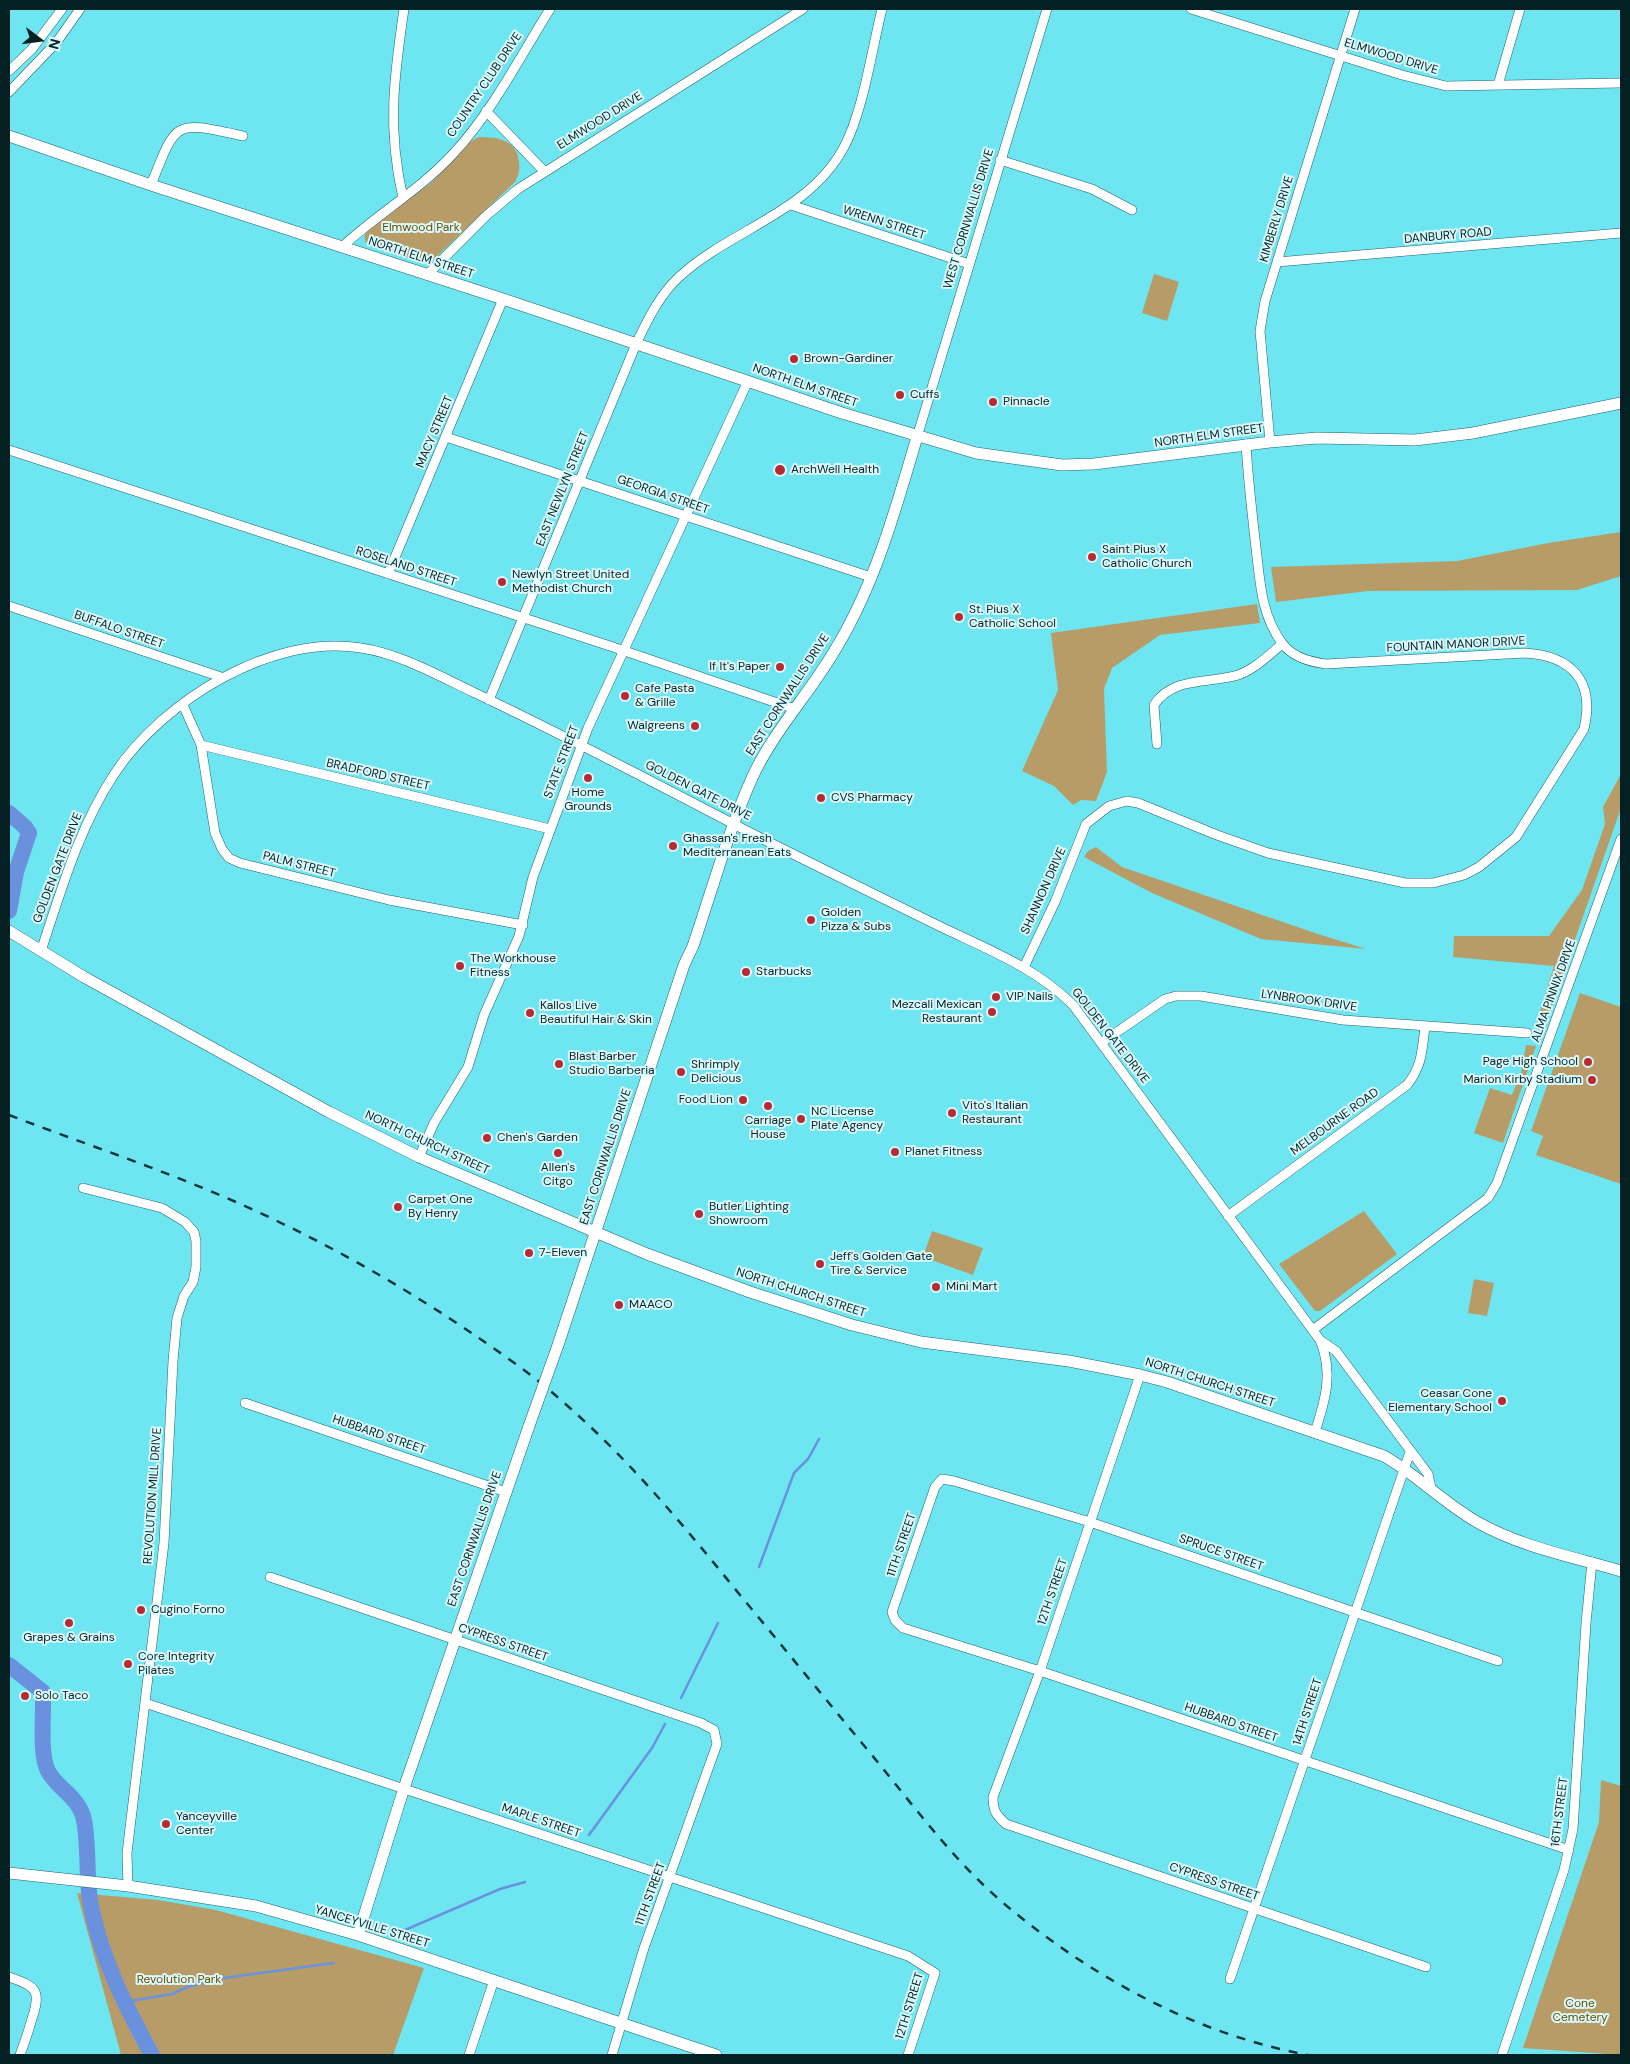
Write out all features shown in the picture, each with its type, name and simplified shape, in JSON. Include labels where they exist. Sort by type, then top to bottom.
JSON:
[{"type":"main road","name":"NORTH ELM STREET","points":[[9,136],[151,185],[503,298],[748,382],[917,437],[976,453],[1062,465],[1094,464],[1214,450],[1246,444],[1317,438],[1415,440],[1472,433],[1621,403]]},
{"type":"main road","name":"EAST CORNWALLIS DRIVE","points":[[358,1935],[404,1788],[558,1345],[684,965],[693,946],[734,824],[752,778],[766,751],[838,646],[871,577],[917,437]]},
{"type":"main road","name":"NORTH CHURCH STREET","points":[[9,931],[237,1063],[419,1157],[595,1234],[750,1292],[852,1325],[926,1343],[1069,1361],[1140,1375],[1315,1432],[1384,1456],[1404,1468],[1480,1524],[1519,1541],[1621,1571]]},
{"type":"main road","name":"YANCEYVILLE STREET","points":[[9,1873],[122,1885],[234,1901],[358,1935],[716,2055]]},
{"type":"street","points":[[9,71],[32,49],[62,9]]},
{"type":"street","points":[[9,92],[56,43],[80,9]]},
{"type":"street","points":[[403,198],[395,162],[392,124],[395,70],[404,9]]},
{"type":"street","name":"COUNTRY CLUB DRIVE","points":[[342,247],[366,225],[427,180],[454,153],[486,111],[550,9]]},
{"type":"street","name":"ELMWOOD DRIVE","points":[[427,275],[487,215],[518,188],[803,9]]},
{"type":"street","name":"EAST NEWLYN STREET","points":[[489,700],[636,344],[657,306],[677,278],[706,255],[791,205],[826,173],[844,147],[855,119],[882,9]]},
{"type":"street","name":"WEST CORNWALLIS DRIVE","points":[[917,437],[1047,9]]},
{"type":"street","name":"ELMWOOD DRIVE","points":[[1191,9],[1402,75],[1446,86],[1621,83]]},
{"type":"street","name":"KIMBERLY DRIVE","points":[[1270,442],[1260,331],[1265,302],[1355,9]]},
{"type":"street","points":[[1498,85],[1520,9]]},
{"type":"street","points":[[486,111],[544,171]]},
{"type":"street","points":[[151,185],[168,141],[176,132],[185,127],[201,127],[244,136]]},
{"type":"street","points":[[1000,160],[1092,189],[1132,210]]},
{"type":"street","name":"WRENN STREET","points":[[791,205],[968,264]]},
{"type":"street","name":"DANBURY ROAD","points":[[1277,262],[1621,233]]},
{"type":"street","name":"MACY STREET","points":[[388,574],[503,298]]},
{"type":"street","name":"STATE STREET","points":[[419,1157],[434,1122],[466,1074],[484,1015],[523,925],[529,893],[581,745],[748,382]]},
{"type":"street","name":"GEORGIA STREET","points":[[446,437],[871,577]]},
{"type":"street","name":"FOUNTAIN MANOR DRIVE","points":[[1086,824],[1109,806],[1127,801],[1138,803],[1217,835],[1268,853],[1405,883],[1447,880],[1479,868],[1516,837],[1584,729],[1588,711],[1586,693],[1578,673],[1562,662],[1544,656],[1525,653],[1326,664],[1303,659],[1282,644],[1269,622],[1263,600],[1249,489],[1246,444]]},
{"type":"street","name":"ROSELAND STREET","points":[[9,450],[624,650],[795,710]]},
{"type":"street","name":"BUFFALO STREET","points":[[9,606],[221,677]]},
{"type":"street","points":[[1157,744],[1154,706],[1167,691],[1196,682],[1240,674],[1252,668],[1282,644]]},
{"type":"street","name":"GOLDEN GATE DRIVE","points":[[41,951],[63,883],[97,804],[116,772],[135,748],[157,726],[221,677],[260,660],[297,649],[332,645],[362,648],[388,655],[489,700],[581,745],[734,824],[1024,967],[1049,982],[1062,994],[1101,1043],[1314,1329],[1326,1358],[1328,1380],[1325,1401],[1315,1432]]},
{"type":"street","name":"PALM STREET","points":[[183,705],[201,746],[215,833],[222,849],[229,858],[240,863],[388,900],[523,925]]},
{"type":"street","name":"BRADFORD STREET","points":[[201,746],[550,829]]},
{"type":"street","name":"SHANNON DRIVE","points":[[1024,967],[1055,902],[1086,824]]},
{"type":"street","name":"ALMA PINNIX DRIVE","points":[[1314,1329],[1488,1198],[1497,1183],[1621,839]]},
{"type":"street","name":"LYNBROOK DRIVE","points":[[1101,1043],[1165,999],[1176,996],[1201,996],[1343,1020],[1527,1034]]},
{"type":"street","name":"MELBOURNE ROAD","points":[[1228,1216],[1407,1085],[1414,1077],[1422,1059],[1425,1027]]},
{"type":"street","name":"REVOLUTION MILL DRIVE","points":[[83,1188],[162,1208],[185,1222],[194,1232],[196,1241],[196,1267],[193,1282],[184,1296],[176,1327],[164,1543],[122,1885]]},
{"type":"street","name":"GOLDEN GATE DRIVE","points":[[1320,1340],[1336,1352],[1428,1474],[1431,1488]]},
{"type":"street","name":"12TH STREET","points":[[997,1816],[993,1798],[1040,1671],[1140,1375]]},
{"type":"street","name":"HUBBARD STREET","points":[[245,1403],[506,1492]]},
{"type":"street","name":"14TH STREET","points":[[1230,1979],[1410,1452]]},
{"type":"street","name":"SPRUCE STREET","points":[[935,1487],[942,1479],[954,1481],[1090,1522],[1498,1661]]},
{"type":"street","name":"11TH STREET","points":[[892,1612],[935,1487]]},
{"type":"street","name":"16TH STREET","points":[[1502,2055],[1569,1850],[1576,1798],[1586,1623],[1592,1562]]},
{"type":"street","name":"CYPRESS STREET","points":[[270,1577],[701,1723],[714,1730],[717,1744]]},
{"type":"street","name":"HUBBARD STREET","points":[[892,1612],[895,1620],[903,1628],[1040,1671],[1569,1850]]},
{"type":"street","name":"MAPLE STREET","points":[[145,1703],[908,1956],[927,1967]]},
{"type":"street","name":"11TH STREET","points":[[612,2055],[623,2024],[644,1948],[671,1878],[717,1744]]},
{"type":"street","name":"CYPRESS STREET","points":[[997,1816],[1006,1824],[1426,1967]]},
{"type":"street","name":"12TH STREET","points":[[908,2055],[936,1973],[927,1967]]},
{"type":"street","points":[[9,1977],[30,1986],[36,1993],[38,2002],[20,2055]]},
{"type":"street","points":[[469,2055],[494,1980]]},
{"type":"green space","name":"Elmwood Park","points":[[479,137],[505,141],[515,149],[519,168],[515,182],[431,262],[426,263],[368,245],[365,237],[368,229],[432,182],[471,141]]},
{"type":"green space","points":[[1154,274],[1179,282],[1167,321],[1142,313]]},
{"type":"green space","points":[[1621,532],[1621,576],[1577,590],[1368,591],[1276,602],[1271,567],[1457,561],[1548,543]]},
{"type":"green space","points":[[1257,604],[1260,623],[1160,635],[1112,668],[1104,689],[1107,772],[1096,801],[1081,800],[1073,805],[1054,786],[1022,771],[1058,690],[1051,633]]},
{"type":"green space","points":[[1621,774],[1621,808],[1545,1025],[1536,1025],[1554,966],[1453,957],[1454,936],[1549,936],[1582,890],[1605,824],[1603,807]]},
{"type":"green space","points":[[1096,847],[1122,867],[1366,949],[1261,939],[1152,893],[1084,857],[1088,851]]},
{"type":"green space","name":"Marion Kirby Stadium","points":[[1580,993],[1621,1007],[1621,1184],[1536,1155],[1543,1136],[1531,1131]]},
{"type":"green space","points":[[1526,1045],[1536,1046],[1503,1143],[1474,1133],[1490,1088],[1512,1095],[1521,1073]]},
{"type":"green space","points":[[1364,1211],[1397,1254],[1320,1311],[1315,1311],[1279,1264]]},
{"type":"green space","points":[[932,1231],[983,1248],[973,1275],[923,1257]]},
{"type":"green space","points":[[1474,1279],[1494,1283],[1487,1316],[1468,1313]]},
{"type":"green space","name":"Cone Cemetery","points":[[1601,1780],[1621,1786],[1621,2055],[1523,2048],[1599,1822]]},
{"type":"green space","name":"Revolution Park","points":[[77,1893],[158,1900],[216,1910],[424,1968],[393,2055],[121,2055]]},
{"type":"waterway","points":[[9,813],[29,833],[16,872],[9,911]]},
{"type":"waterway","points":[[759,1567],[794,1473],[808,1459],[819,1439]]},
{"type":"waterway","points":[[681,1698],[718,1623]]},
{"type":"waterway","points":[[9,1665],[43,1692],[45,1764],[52,1777],[78,1805],[84,1820],[90,1900],[100,1941],[123,1999],[152,2055]]},
{"type":"waterway","points":[[589,1835],[652,1748],[665,1724]]},
{"type":"waterway","points":[[405,1930],[500,1889],[525,1882]]},
{"type":"waterway","points":[[125,2002],[172,1994],[190,1986],[224,1978],[334,1963]]},
{"type":"railway","points":[[9,1115],[178,1178],[277,1221],[327,1246],[399,1287],[447,1316],[505,1356],[587,1423],[655,1494],[936,1834],[971,1872],[1008,1907],[1076,1958],[1149,2000],[1187,2018],[1226,2033],[1267,2046],[1308,2055]]},
{"type":"place","name":"Brown-Gardiner","points":[[794,359]]},
{"type":"place","name":"Cuffs","points":[[900,395]]},
{"type":"place","name":"Pinnacle","points":[[993,402]]},
{"type":"place","name":"ArchWell Health","points":[[780,470]]},
{"type":"place","name":"Saint Pius X Catholic Church","points":[[1092,557]]},
{"type":"place","name":"Newlyn Street United Methodist Church","points":[[502,582]]},
{"type":"place","name":"St. Pius X Catholic School","points":[[959,617]]},
{"type":"place","name":"If It's Paper","points":[[780,667]]},
{"type":"place","name":"Cafe Pasta & Grille","points":[[625,696]]},
{"type":"place","name":"Walgreens","points":[[695,726]]},
{"type":"place","name":"Home Grounds","points":[[588,778]]},
{"type":"place","name":"CVS Pharmacy","points":[[821,798]]},
{"type":"place","name":"Ghassan's Fresh Mediterranean Eats","points":[[673,846]]},
{"type":"place","name":"Golden Pizza & Subs","points":[[811,920]]},
{"type":"place","name":"The Workhouse Fitness","points":[[460,966]]},
{"type":"place","name":"Starbucks","points":[[746,972]]},
{"type":"place","name":"VIP Nails","points":[[996,997]]},
{"type":"place","name":"Mezcali Mexican Restaurant","points":[[992,1012]]},
{"type":"place","name":"Kallos Live Beautiful Hair & Skin","points":[[530,1013]]},
{"type":"place","name":"Page High School","points":[[1588,1062]]},
{"type":"place","name":"Blast Barber Studio Barberia","points":[[559,1064]]},
{"type":"place","name":"Shrimply Delicious","points":[[681,1072]]},
{"type":"place","name":"Marion Kirby Stadium","points":[[1592,1080]]},
{"type":"place","name":"Food Lion","points":[[743,1100]]},
{"type":"place","name":"Carriage House","points":[[768,1106]]},
{"type":"place","name":"Vito's Italian Restaurant","points":[[952,1113]]},
{"type":"place","name":"NC License Plate Agency","points":[[801,1119]]},
{"type":"place","name":"Chen's Garden","points":[[487,1138]]},
{"type":"place","name":"Planet Fitness","points":[[895,1152]]},
{"type":"place","name":"Allen's Citgo","points":[[558,1153]]},
{"type":"place","name":"Carpet One By Henry","points":[[398,1207]]},
{"type":"place","name":"Butler Lighting Showroom","points":[[699,1214]]},
{"type":"place","name":"7-Eleven","points":[[529,1253]]},
{"type":"place","name":"Jeff's Golden Gate Tire & Service","points":[[820,1264]]},
{"type":"place","name":"Mini Mart","points":[[936,1287]]},
{"type":"place","name":"MAACO","points":[[619,1305]]},
{"type":"place","name":"Ceasar Cone Elementary School","points":[[1502,1401]]},
{"type":"place","name":"Cugino Forno","points":[[141,1610]]},
{"type":"place","name":"Grapes & Grains","points":[[69,1623]]},
{"type":"place","name":"Core Integrity Pilates","points":[[128,1664]]},
{"type":"place","name":"Solo Taco","points":[[25,1696]]},
{"type":"place","name":"Yanceyville Center","points":[[166,1824]]}]
